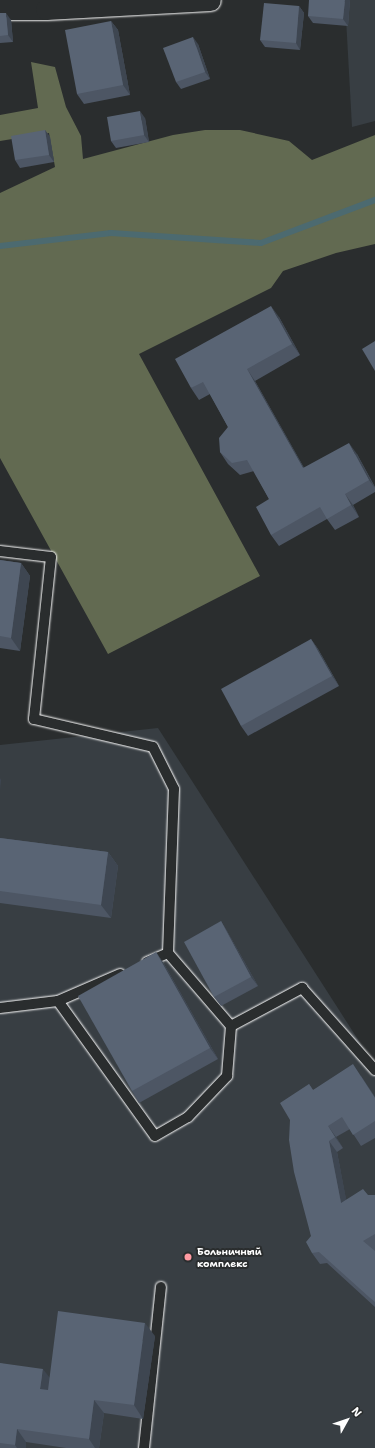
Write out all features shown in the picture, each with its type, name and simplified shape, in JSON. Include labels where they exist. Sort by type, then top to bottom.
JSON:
[{"type":"street","points":[[0,9],[46,9],[210,0]]},
{"type":"lane","points":[[0,551],[51,557],[34,718],[153,747],[174,789],[168,953],[231,1026],[227,1076],[188,1117],[155,1136],[58,1001]]},
{"type":"lane","points":[[0,1008],[58,1001],[168,953]]},
{"type":"lane","points":[[231,1026],[302,988],[375,1070]]},
{"type":"lane","points":[[144,1448],[161,1287]]},
{"type":"shaded area","points":[[345,0],[375,0],[375,121],[352,127]]},
{"type":"shaded area","name":"Больничный комплекс","points":[[158,728],[375,1066],[375,1448],[0,1448],[0,745]]},
{"type":"green space","points":[[31,62],[55,67],[66,107],[81,136],[83,159],[173,135],[205,130],[240,130],[289,141],[312,160],[375,135],[375,244],[336,253],[283,271],[271,288],[139,354],[260,576],[108,654],[0,458],[0,193],[55,167],[49,133],[0,141],[0,115],[38,108]]},
{"type":"building","points":[[309,0],[345,0],[343,19],[308,16]]},
{"type":"building","points":[[264,3],[299,6],[296,43],[260,40]]},
{"type":"building","points":[[0,13],[6,13],[8,35],[0,36]]},
{"type":"building","points":[[111,21],[123,85],[77,94],[65,30]]},
{"type":"building","points":[[193,37],[205,72],[176,82],[163,48]]},
{"type":"building","points":[[140,111],[144,135],[111,141],[107,117]]},
{"type":"building","points":[[45,130],[49,155],[15,160],[11,136]]},
{"type":"building","points":[[271,306],[292,344],[247,369],[303,468],[349,443],[369,480],[345,494],[351,505],[327,519],[320,507],[271,535],[256,507],[269,499],[247,460],[232,463],[220,452],[219,438],[228,427],[203,382],[191,388],[175,359]]},
{"type":"building","points":[[375,341],[375,371],[362,349]]},
{"type":"building","points":[[0,560],[21,563],[11,638],[0,636]]},
{"type":"building","points":[[311,639],[332,676],[241,726],[221,689]]},
{"type":"building","points":[[0,838],[108,852],[101,905],[0,891]]},
{"type":"building","points":[[221,921],[251,977],[214,997],[184,942]]},
{"type":"building","points":[[156,952],[210,1048],[132,1091],[78,996]]},
{"type":"building","points":[[353,1064],[375,1098],[375,1121],[353,1135],[342,1117],[328,1126],[335,1137],[329,1141],[341,1203],[363,1189],[368,1195],[375,1195],[375,1234],[363,1241],[375,1251],[375,1302],[319,1252],[312,1253],[306,1242],[311,1236],[294,1172],[289,1140],[290,1120],[280,1103],[309,1084],[313,1090]]},
{"type":"building","points":[[58,1311],[145,1323],[134,1405],[94,1400],[89,1439],[17,1429],[15,1445],[0,1443],[0,1363],[43,1369],[40,1389],[48,1390]]},
{"type":"waterway","points":[[0,246],[111,233],[261,243],[375,200]]},
{"type":"place","name":"Больничный комплекс","points":[[188,1257]]}]
